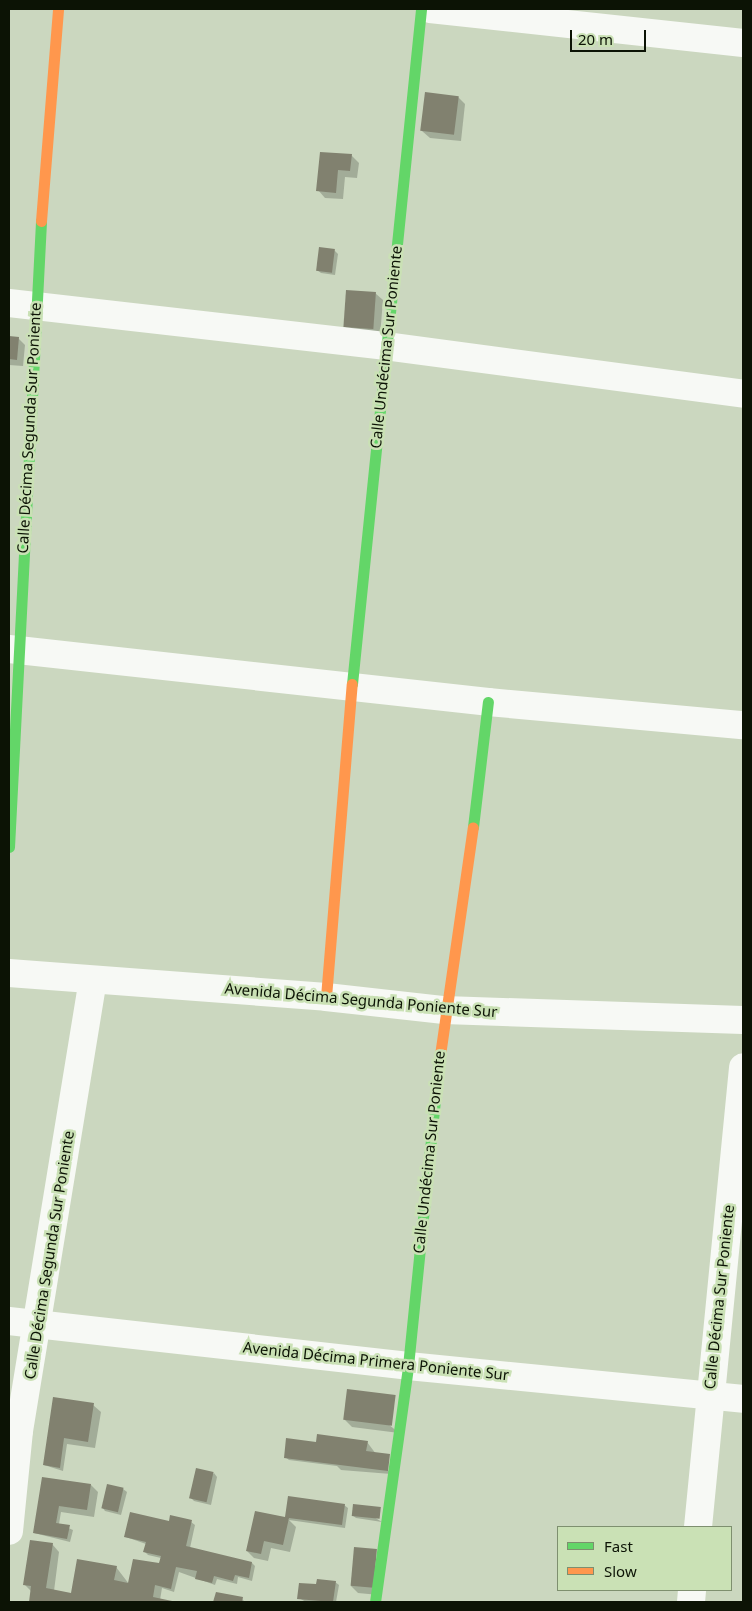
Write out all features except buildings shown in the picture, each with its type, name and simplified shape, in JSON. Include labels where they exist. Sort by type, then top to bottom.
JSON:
[{"type":"street","name":"Calle Décima Segunda Sur Poniente","points":[[9,847],[22,304],[58,9]]},
{"type":"street","name":"Calle Undécima Sur Poniente","points":[[326,997],[352,685],[421,9]]},
{"type":"street","points":[[430,9],[743,43]]},
{"type":"street","points":[[22,304],[386,346],[743,394]]},
{"type":"street","points":[[14,649],[352,685],[488,702],[743,725]]},
{"type":"street","name":"Calle Undécima Sur Poniente","points":[[376,1602],[408,1366],[444,1010],[472,839],[488,702]]},
{"type":"street","name":"Avenida Décima Segunda Poniente Sur","points":[[9,974],[326,997],[444,1010],[743,1020]]},
{"type":"street","name":"Calle Décima Segunda Sur Poniente","points":[[9,1531],[20,1431],[93,980]]},
{"type":"street","name":"Calle Décima Sur Poniente","points":[[698,1526],[709,1394],[743,1068]]},
{"type":"street","name":"Avenida Décima Primera Poniente Sur","points":[[9,1321],[408,1366],[709,1394],[743,1399]]},
{"type":"traffic: fast","points":[[352,684],[421,9]]},
{"type":"traffic: fast","points":[[9,847],[41,221]]},
{"type":"traffic: fast","points":[[473,827],[488,702]]},
{"type":"traffic: fast","points":[[375,1602],[408,1366],[439,1062]]},
{"type":"traffic: slow","points":[[41,221],[58,9]]},
{"type":"traffic: slow","points":[[326,997],[352,684]]},
{"type":"traffic: slow","points":[[439,1062],[473,827]]}]
